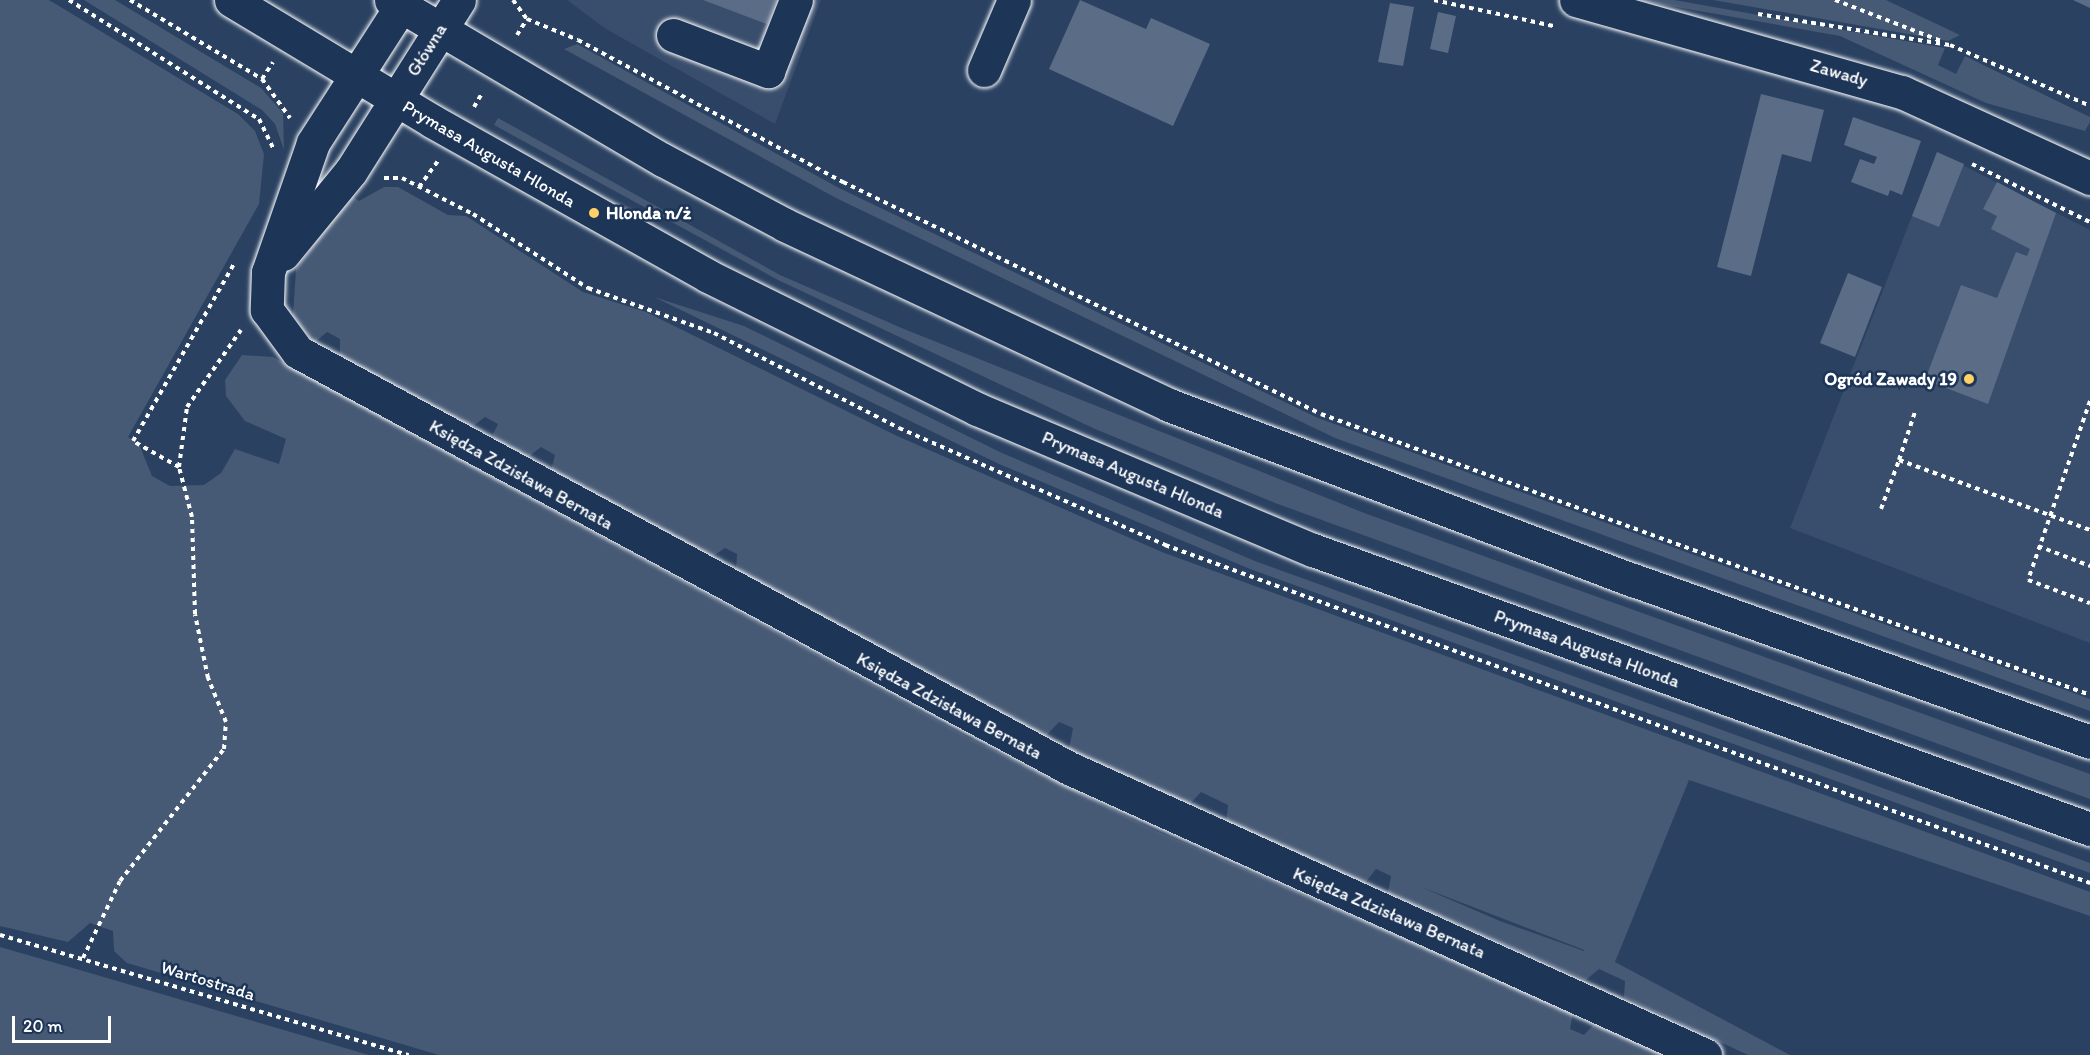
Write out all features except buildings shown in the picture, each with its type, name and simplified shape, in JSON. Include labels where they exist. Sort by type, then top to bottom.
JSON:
[{"type":"main road","name":"Prymasa Augusta Hlonda","points":[[231,0],[396,100],[740,292],[938,391],[1150,484],[1395,580],[2090,829]]},
{"type":"main road","name":"Główna","points":[[268,272],[351,171],[459,0]]},
{"type":"main road","points":[[673,35],[768,71],[796,0]]},
{"type":"main road","points":[[984,69],[1014,0]]},
{"type":"main road","name":"Zawady","points":[[1576,0],[1902,92],[2090,178]]},
{"type":"main road","points":[[267,310],[268,272],[313,143],[357,77],[399,2],[441,29],[785,225],[1169,405],[1633,580],[2090,742]]},
{"type":"main road","name":"Księdza Zdzisława Bernata","points":[[267,310],[286,342],[316,363],[952,709],[1143,805],[1705,1055]]},
{"type":"path","points":[[69,0],[259,119],[276,163]]},
{"type":"path","points":[[130,0],[246,69],[275,93],[295,130],[313,143]]},
{"type":"path","points":[[513,0],[527,18],[578,40],[843,182],[1321,414],[2090,695]]},
{"type":"path","points":[[1835,0],[1950,45],[2090,106]]},
{"type":"path","points":[[1752,13],[1950,45]]},
{"type":"path","points":[[1965,160],[2090,222]]},
{"type":"path","points":[[351,171],[370,185],[402,178],[522,241],[588,288],[714,333],[899,428],[1166,545],[2090,884]]},
{"type":"path","points":[[179,467],[134,441],[240,253]]},
{"type":"path","points":[[83,958],[120,881],[224,749],[226,722],[208,678],[195,614],[192,517],[179,467],[187,407],[233,335],[267,310]]},
{"type":"path","points":[[2090,401],[2028,580],[2090,603]]},
{"type":"path","points":[[1881,509],[1916,412]]},
{"type":"path","points":[[1899,460],[2090,530]]},
{"type":"path","points":[[2038,546],[2090,566]]},
{"type":"path","name":"Wartostrada","points":[[0,935],[409,1055]]},
{"type":"shaded area","points":[[0,0],[49,0],[238,114],[255,131],[264,154],[259,204],[128,437],[139,444],[152,476],[170,486],[204,485],[221,473],[235,449],[279,464],[286,439],[245,421],[226,396],[225,380],[242,355],[273,357],[971,739],[1154,830],[1573,1012],[1570,1029],[1584,1035],[1596,1022],[1666,1055],[439,1055],[127,963],[114,951],[113,931],[90,923],[68,942],[0,926]]},
{"type":"shaded area","points":[[84,0],[115,0],[261,88],[283,113],[284,150],[275,124],[262,110]]},
{"type":"shaded area","points":[[567,0],[821,0],[775,124],[606,29]]},
{"type":"shaded area","points":[[1637,0],[1674,0],[1945,48],[1938,65],[1956,74],[1965,56],[2090,117],[2090,122],[2085,131],[1986,103],[1840,36]]},
{"type":"shaded area","points":[[1713,0],[1886,0],[1960,35],[1948,41]]},
{"type":"shaded area","points":[[577,44],[839,188],[1318,418],[2090,699],[2090,711],[1335,438],[836,198],[564,49]]},
{"type":"shaded area","points":[[498,118],[780,275],[904,329],[1367,514],[2090,774],[2090,799],[1275,503],[1095,429],[778,280],[494,125]]},
{"type":"shaded area","name":"Ogród Zawady 19","points":[[1937,152],[2090,230],[2090,643],[1790,528]]},
{"type":"shaded area","points":[[384,187],[398,187],[448,215],[466,216],[583,292],[646,312],[895,435],[1162,552],[2090,892],[2090,916],[1689,780],[1615,962],[1790,1055],[1748,1055],[1624,997],[1625,981],[1599,969],[1586,980],[1388,893],[1391,876],[1376,869],[1365,883],[1226,824],[1228,805],[1201,792],[1189,805],[1069,749],[1073,728],[1059,722],[1045,737],[736,571],[737,554],[725,548],[712,557],[551,471],[555,455],[541,447],[527,458],[496,441],[493,434],[498,424],[485,417],[471,428],[340,356],[340,339],[327,332],[314,343],[293,315],[296,269],[351,195],[359,201]],"holes":[[[1421,887],[1584,950],[1500,921]]]},
{"type":"shaded area","points":[[654,297],[744,326],[1002,453],[1255,561],[2090,863],[2090,873],[1250,569],[999,464]]},
{"type":"shaded area","points":[[0,947],[80,970],[369,1055],[0,1055]]},
{"type":"place","name":"Hlonda n/ż","points":[[594,213]]},
{"type":"place","name":"Ogród Zawady 19","points":[[1969,379]]}]
